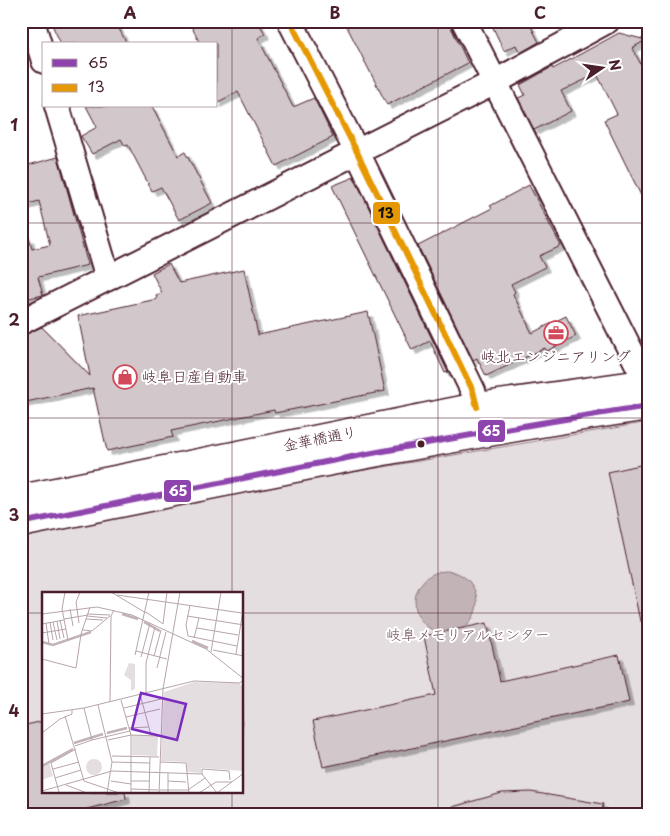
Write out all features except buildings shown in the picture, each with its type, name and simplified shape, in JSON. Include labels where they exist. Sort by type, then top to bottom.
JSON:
[{"type":"street","points":[[32,21],[42,54]]},
{"type":"street","points":[[290,21],[357,152],[474,391],[477,407]]},
{"type":"street","points":[[464,21],[648,391]]},
{"type":"street","points":[[21,322],[495,82],[607,21]]},
{"type":"street","points":[[58,108],[108,278]]},
{"type":"street","name":"金華橋通り","points":[[21,498],[477,407],[648,391]]},
{"type":"street","name":"金華橋通り","points":[[21,523],[324,462],[588,415],[648,391]]},
{"type":"green space","name":"岐阜メモリアルセンター","points":[[649,422],[649,815],[21,815],[21,538],[265,487]]},
{"type":"shaded area","points":[[446,571],[463,576],[468,580],[472,585],[477,602],[472,619],[468,624],[463,628],[446,633],[429,628],[424,624],[420,619],[415,602],[420,585],[424,580],[429,576]]},
{"type":"transit line","name":"13","points":[[290,21],[357,152],[473,391],[477,407]]},
{"type":"transit line","name":"65","points":[[21,523],[491,431],[649,406]]},
{"type":"place","name":"岐北エンジニアリング","points":[[556,333]]},
{"type":"place","name":"岐阜日産自動車","points":[[125,377]]}]
